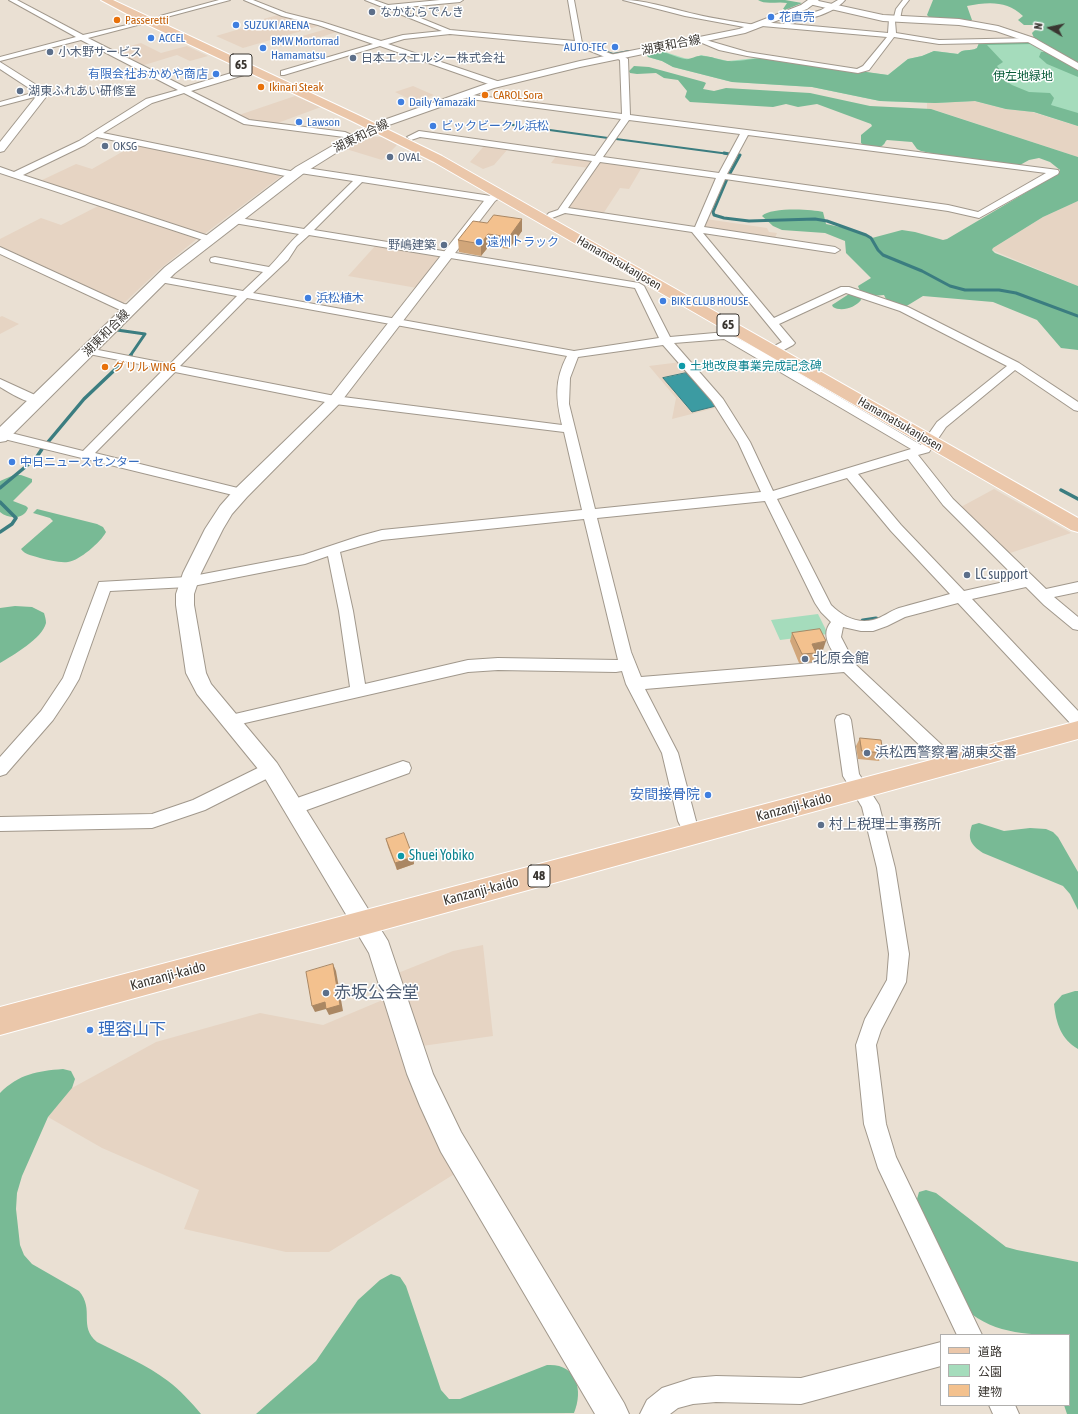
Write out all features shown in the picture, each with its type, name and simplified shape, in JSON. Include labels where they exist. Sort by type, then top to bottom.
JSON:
[{"type":"main road","name":"Hamamatsukanjosen","points":[[106,0],[251,70],[411,137],[558,212],[773,351],[924,444],[1077,520]]},
{"type":"main road","name":"湖東和合線","points":[[1,436],[40,400],[160,279],[209,239],[298,172],[325,154],[354,138],[381,125],[497,84],[615,56],[735,33],[759,25],[813,1]]},
{"type":"main road","points":[[160,15],[175,22]]},
{"type":"main road","name":"Hamamatsukanjosen","points":[[281,71],[381,125],[438,159],[495,196],[773,351]]},
{"type":"main road","name":"Kanzanji-kaido","points":[[0,1021],[1078,730]]},
{"type":"street","points":[[12,0],[82,38],[247,122],[345,135],[354,138]]},
{"type":"street","points":[[160,15],[227,0]]},
{"type":"street","points":[[248,0],[284,16],[320,23],[497,84]]},
{"type":"street","points":[[368,0],[450,32]]},
{"type":"street","points":[[388,8],[460,0]]},
{"type":"street","points":[[571,0],[579,44]]},
{"type":"street","points":[[626,0],[655,5],[685,14],[759,25],[892,35],[947,42],[1032,40]]},
{"type":"street","points":[[783,26],[783,24],[833,8],[842,0]]},
{"type":"street","points":[[699,40],[722,48],[747,54],[858,71],[866,68],[892,35],[894,19],[906,0]]},
{"type":"street","points":[[813,1],[833,8],[868,16],[894,19],[946,21],[998,29],[1032,40],[1078,67]]},
{"type":"street","points":[[0,58],[147,20]]},
{"type":"street","points":[[281,71],[403,37],[450,32],[579,44],[624,60],[625,117],[598,159],[558,212],[835,250]]},
{"type":"street","points":[[0,65],[44,92]]},
{"type":"street","points":[[14,175],[82,143],[149,101],[251,70]]},
{"type":"street","points":[[0,104],[44,92]]},
{"type":"street","points":[[0,149],[44,92]]},
{"type":"street","points":[[411,137],[419,134],[948,208],[979,215],[1055,172],[470,97],[465,95]]},
{"type":"street","points":[[160,279],[574,354],[666,341],[726,336],[773,351],[789,343],[697,232],[722,176],[746,132]]},
{"type":"street","points":[[95,134],[298,172],[495,196]]},
{"type":"street","points":[[0,170],[209,239]]},
{"type":"street","points":[[86,455],[360,179]]},
{"type":"street","points":[[495,196],[334,400],[226,510],[214,529],[188,582],[185,594],[185,605],[196,673],[204,689],[270,769],[380,949],[420,1074],[439,1120],[613,1414]]},
{"type":"street","points":[[234,220],[639,286],[666,341],[717,399],[744,442],[822,603],[832,616],[840,621],[854,625],[870,626],[878,624],[900,613],[1028,581]]},
{"type":"street","points":[[0,250],[122,307],[131,308]]},
{"type":"street","points":[[215,260],[270,270]]},
{"type":"street","points":[[772,323],[846,289],[904,309],[1015,365],[1078,406]]},
{"type":"street","points":[[88,351],[334,400],[562,429],[569,428]]},
{"type":"street","points":[[574,354],[569,363],[563,382],[563,404],[627,664],[634,684],[670,753],[687,821],[693,834]]},
{"type":"street","points":[[0,769],[47,718],[65,692],[74,673],[104,586],[188,582],[295,561],[382,535],[778,495],[850,472],[924,444],[941,425],[1015,365]]},
{"type":"street","points":[[0,383],[31,398],[40,400]]},
{"type":"street","points":[[1,436],[242,493]]},
{"type":"street","points":[[924,444],[948,502],[1028,581],[1078,625]]},
{"type":"street","points":[[850,472],[896,528],[1078,721]]},
{"type":"street","points":[[332,550],[335,555],[346,611],[358,690]]},
{"type":"street","points":[[1043,595],[1078,587]]},
{"type":"street","points":[[840,621],[834,628],[833,637],[848,666],[939,753],[948,765]]},
{"type":"street","points":[[232,723],[241,718],[358,690],[482,664],[616,666],[627,664]]},
{"type":"street","points":[[634,684],[848,666]]},
{"type":"street","points":[[843,720],[852,776],[870,805],[886,868],[896,924],[899,963],[896,982],[872,1026],[866,1045],[875,1124],[886,1160],[970,1334]]},
{"type":"street","points":[[293,808],[403,768]]},
{"type":"street","points":[[0,824],[152,821],[199,805],[270,769]]},
{"type":"street","points":[[653,1414],[656,1409],[671,1397],[693,1391],[716,1389],[802,1391],[940,1354]]},
{"type":"shaded area","points":[[278,15],[322,25],[243,48],[216,36],[250,26],[245,24]]},
{"type":"shaded area","points":[[330,28],[340,31],[301,43],[292,39]]},
{"type":"shaded area","points":[[141,43],[161,53],[187,46],[208,56],[190,61],[177,55],[141,66],[112,51]]},
{"type":"shaded area","points":[[413,86],[434,95],[415,102],[395,92]]},
{"type":"shaded area","points":[[295,96],[321,107],[275,124],[250,121],[239,115]]},
{"type":"shaded area","points":[[964,100],[975,101],[1006,109],[1029,111],[1078,126],[1078,157],[935,110],[927,109],[927,103]]},
{"type":"shaded area","points":[[367,137],[383,137],[397,145],[382,160],[346,149]]},
{"type":"shaded area","points":[[136,144],[284,174],[203,235],[40,181],[76,164],[92,169]]},
{"type":"shaded area","points":[[485,145],[504,148],[507,150],[494,165],[483,169],[470,162]]},
{"type":"shaded area","points":[[557,155],[594,161],[589,168],[551,163]]},
{"type":"shaded area","points":[[600,162],[642,167],[629,189],[620,188],[603,214],[573,210],[569,206]]},
{"type":"shaded area","points":[[1078,201],[1078,286],[992,250],[1043,217]]},
{"type":"shaded area","points":[[100,205],[198,238],[160,269],[123,304],[0,246],[0,239],[41,218],[61,225]]},
{"type":"shaded area","points":[[706,219],[767,228],[769,232],[777,233],[774,240],[702,229]]},
{"type":"shaded area","points":[[376,245],[441,257],[417,288],[348,276]]},
{"type":"shaded area","points":[[2,316],[19,324],[0,334],[0,317]]},
{"type":"shaded area","points":[[681,362],[719,407],[672,419],[676,398],[649,366]]},
{"type":"shaded area","points":[[994,489],[1071,533],[1007,554],[959,508]]},
{"type":"shaded area","points":[[483,945],[493,1036],[422,1046],[398,973],[453,951]]},
{"type":"shaded area","points":[[385,999],[456,1173],[329,1252],[286,1252],[184,1229],[199,1190],[102,1148],[48,1117],[72,1088],[156,1042],[260,1013],[323,1025]]},
{"type":"green space","points":[[758,0],[785,0],[802,3],[785,10],[783,9],[787,3],[764,2]]},
{"type":"green space","points":[[933,0],[1078,0],[1078,63],[1034,38],[1032,33],[1040,25],[1024,25],[1018,20],[1023,16],[1010,7],[989,3],[967,6],[972,20],[970,21],[930,18],[927,15]]},
{"type":"green space","name":"伊左地緑地","points":[[1031,42],[1078,70],[1078,126],[1034,112],[1006,109],[975,101],[935,103],[880,101],[812,87],[732,82],[673,67],[662,61],[648,57],[647,55],[656,52],[665,52],[691,59],[701,55],[728,61],[756,58],[888,75],[908,59],[922,56],[934,51],[958,54],[962,51],[977,48],[979,43]]},
{"type":"green space","name":"伊左地緑地","points":[[1031,42],[1032,44],[987,45],[1003,62],[997,66],[1009,83],[1029,92],[1050,93],[1054,98],[1051,105],[1078,113],[1078,126],[1034,112],[1006,109],[975,101],[935,103],[880,101],[812,87],[732,82],[673,67],[662,61],[648,57],[647,55],[661,52],[685,59],[700,56],[732,61],[767,58],[888,75],[908,59],[922,56],[934,51],[958,54],[962,51],[977,48],[979,43]]},
{"type":"green space","points":[[1041,52],[1046,52],[1078,70],[1078,77],[1047,64],[1039,57]]},
{"type":"green space","points":[[634,66],[649,67],[704,82],[706,83],[703,89],[714,91],[726,88],[810,93],[870,106],[931,109],[1078,157],[1078,201],[1043,217],[992,250],[995,253],[1078,286],[1078,350],[1061,348],[1037,320],[993,302],[923,296],[905,307],[887,301],[884,295],[872,296],[860,291],[858,286],[871,278],[846,253],[845,241],[825,233],[782,230],[773,226],[762,216],[766,213],[782,210],[818,211],[823,212],[826,224],[845,228],[872,238],[902,230],[943,240],[1059,173],[1060,170],[1050,162],[1039,158],[1029,160],[1020,165],[945,156],[921,151],[917,149],[912,142],[887,140],[884,145],[879,147],[868,146],[861,143],[861,135],[872,126],[871,124],[817,104],[798,107],[786,104],[773,107],[690,102],[685,97],[687,91],[678,80],[664,78],[656,73],[630,73],[629,71]]},
{"type":"green space","points":[[849,294],[860,297],[861,300],[852,307],[844,309],[833,307],[832,305]]},
{"type":"green space","points":[[14,475],[21,475],[32,479],[32,482],[13,501],[26,506],[28,508],[26,512],[23,515],[11,517],[0,512],[0,481]]},
{"type":"green space","points":[[37,509],[97,524],[103,527],[106,532],[100,541],[73,561],[58,562],[30,555],[21,549],[53,521],[50,518],[33,513]]},
{"type":"green space","points":[[15,606],[32,607],[44,613],[46,623],[39,635],[33,641],[0,663],[0,608]]},
{"type":"green space","points":[[818,614],[828,634],[780,640],[771,620]]},
{"type":"green space","points":[[979,823],[1004,831],[1030,828],[1046,829],[1053,832],[1058,837],[1078,872],[1078,910],[1070,894],[1063,886],[983,853],[976,847],[971,841],[970,834],[972,825]]},
{"type":"green space","points":[[1078,991],[1078,1049],[1067,1040],[1060,1030],[1054,1004],[1062,995]]},
{"type":"green space","points":[[63,1069],[71,1071],[75,1079],[72,1088],[48,1117],[22,1176],[17,1193],[16,1209],[20,1245],[24,1255],[32,1264],[79,1291],[84,1298],[86,1305],[88,1330],[97,1342],[134,1360],[160,1375],[181,1392],[201,1414],[0,1414],[0,1093],[21,1078],[37,1072]]},
{"type":"green space","points":[[926,1190],[936,1193],[1006,1247],[1078,1262],[1078,1414],[1067,1414],[1064,1406],[1070,1406],[1070,1334],[1028,1334],[1002,1329],[989,1324],[967,1310],[919,1210],[917,1199],[919,1192]]},
{"type":"green space","points":[[391,1274],[400,1277],[406,1286],[441,1390],[449,1399],[460,1399],[547,1365],[557,1366],[565,1368],[575,1379],[578,1395],[574,1413],[256,1414],[316,1361],[358,1300],[380,1280]]},
{"type":"water","points":[[686,373],[716,406],[692,412],[663,378]]},
{"type":"building","points":[[494,215],[522,219],[509,237],[488,234],[481,244],[458,240],[473,221],[487,223]]},
{"type":"building","points":[[820,629],[826,641],[812,644],[816,653],[802,654],[792,633]]},
{"type":"building","points":[[860,738],[881,740],[883,753],[862,751]]},
{"type":"building","name":"Shuei Yobiko","points":[[404,833],[413,857],[395,863],[386,839]]},
{"type":"building","name":"赤坂公会堂","points":[[333,964],[340,1005],[326,1009],[325,1002],[312,1006],[306,972]]},
{"type":"waterway","points":[[595,48],[613,54],[629,51]]},
{"type":"waterway","points":[[506,124],[608,138]]},
{"type":"waterway","points":[[616,139],[729,154],[724,153]]},
{"type":"waterway","points":[[729,175],[740,155],[738,155]]},
{"type":"waterway","points":[[727,179],[713,212],[714,215],[724,218],[749,221],[815,219],[827,221],[866,235],[871,238],[878,250],[883,255],[922,271],[950,286],[965,290],[999,290],[1016,293],[1078,316]]},
{"type":"waterway","points":[[121,326],[117,330],[145,334],[130,356],[131,355]]},
{"type":"waterway","points":[[48,442],[84,399],[124,361]]},
{"type":"waterway","points":[[0,488],[36,458],[42,449]]},
{"type":"waterway","points":[[1061,490],[1078,499]]},
{"type":"waterway","points":[[0,502],[16,518],[12,524],[0,532]]},
{"type":"waterway","points":[[863,621],[876,619]]},
{"type":"place","name":"なかむらでんき","points":[[372,12]]},
{"type":"place","name":"花直売","points":[[771,17]]},
{"type":"place","name":"Passeretti","points":[[117,20]]},
{"type":"place","name":"SUZUKI ARENA","points":[[236,25]]},
{"type":"place","name":"ACCEL","points":[[151,38]]},
{"type":"place","name":"AUTO-TEC","points":[[615,47]]},
{"type":"place","name":"BMW Mortorrad Hamamatsu","points":[[263,48]]},
{"type":"place","name":"小木野サービス","points":[[50,52]]},
{"type":"place","name":"日本エスエルシー株式会社","points":[[353,58]]},
{"type":"place","name":"有限会社おかめや商店","points":[[216,74]]},
{"type":"place","name":"Ikinari Steak","points":[[261,87]]},
{"type":"place","name":"湖東ふれあい研修室","points":[[20,91]]},
{"type":"place","name":"CAROL Sora","points":[[485,95]]},
{"type":"place","name":"Daily Yamazaki","points":[[401,102]]},
{"type":"place","name":"Lawson","points":[[299,122]]},
{"type":"place","name":"ビックビークル浜松","points":[[433,126]]},
{"type":"place","name":"OKSG","points":[[105,146]]},
{"type":"place","name":"OVAL","points":[[390,157]]},
{"type":"place","name":"遠州トラック","points":[[479,242]]},
{"type":"place","name":"野嶋建築","points":[[444,245]]},
{"type":"place","name":"浜松植木","points":[[308,298]]},
{"type":"place","name":"BIKE CLUB HOUSE","points":[[663,301]]},
{"type":"place","name":"土地改良事業完成記念碑","points":[[682,366]]},
{"type":"place","name":"グリル WING","points":[[105,367]]},
{"type":"place","name":"中日ニュースセンター","points":[[12,462]]},
{"type":"place","name":"LC support","points":[[967,575]]},
{"type":"place","name":"北原会館","points":[[805,659]]},
{"type":"place","name":"浜松西警察署 湖東交番","points":[[867,753]]},
{"type":"place","name":"安間接骨院","points":[[708,795]]},
{"type":"place","name":"村上税理士事務所","points":[[821,825]]},
{"type":"place","name":"Shuei Yobiko","points":[[401,856]]},
{"type":"place","name":"赤坂公会堂","points":[[326,993]]},
{"type":"place","name":"理容山下","points":[[90,1030]]}]
